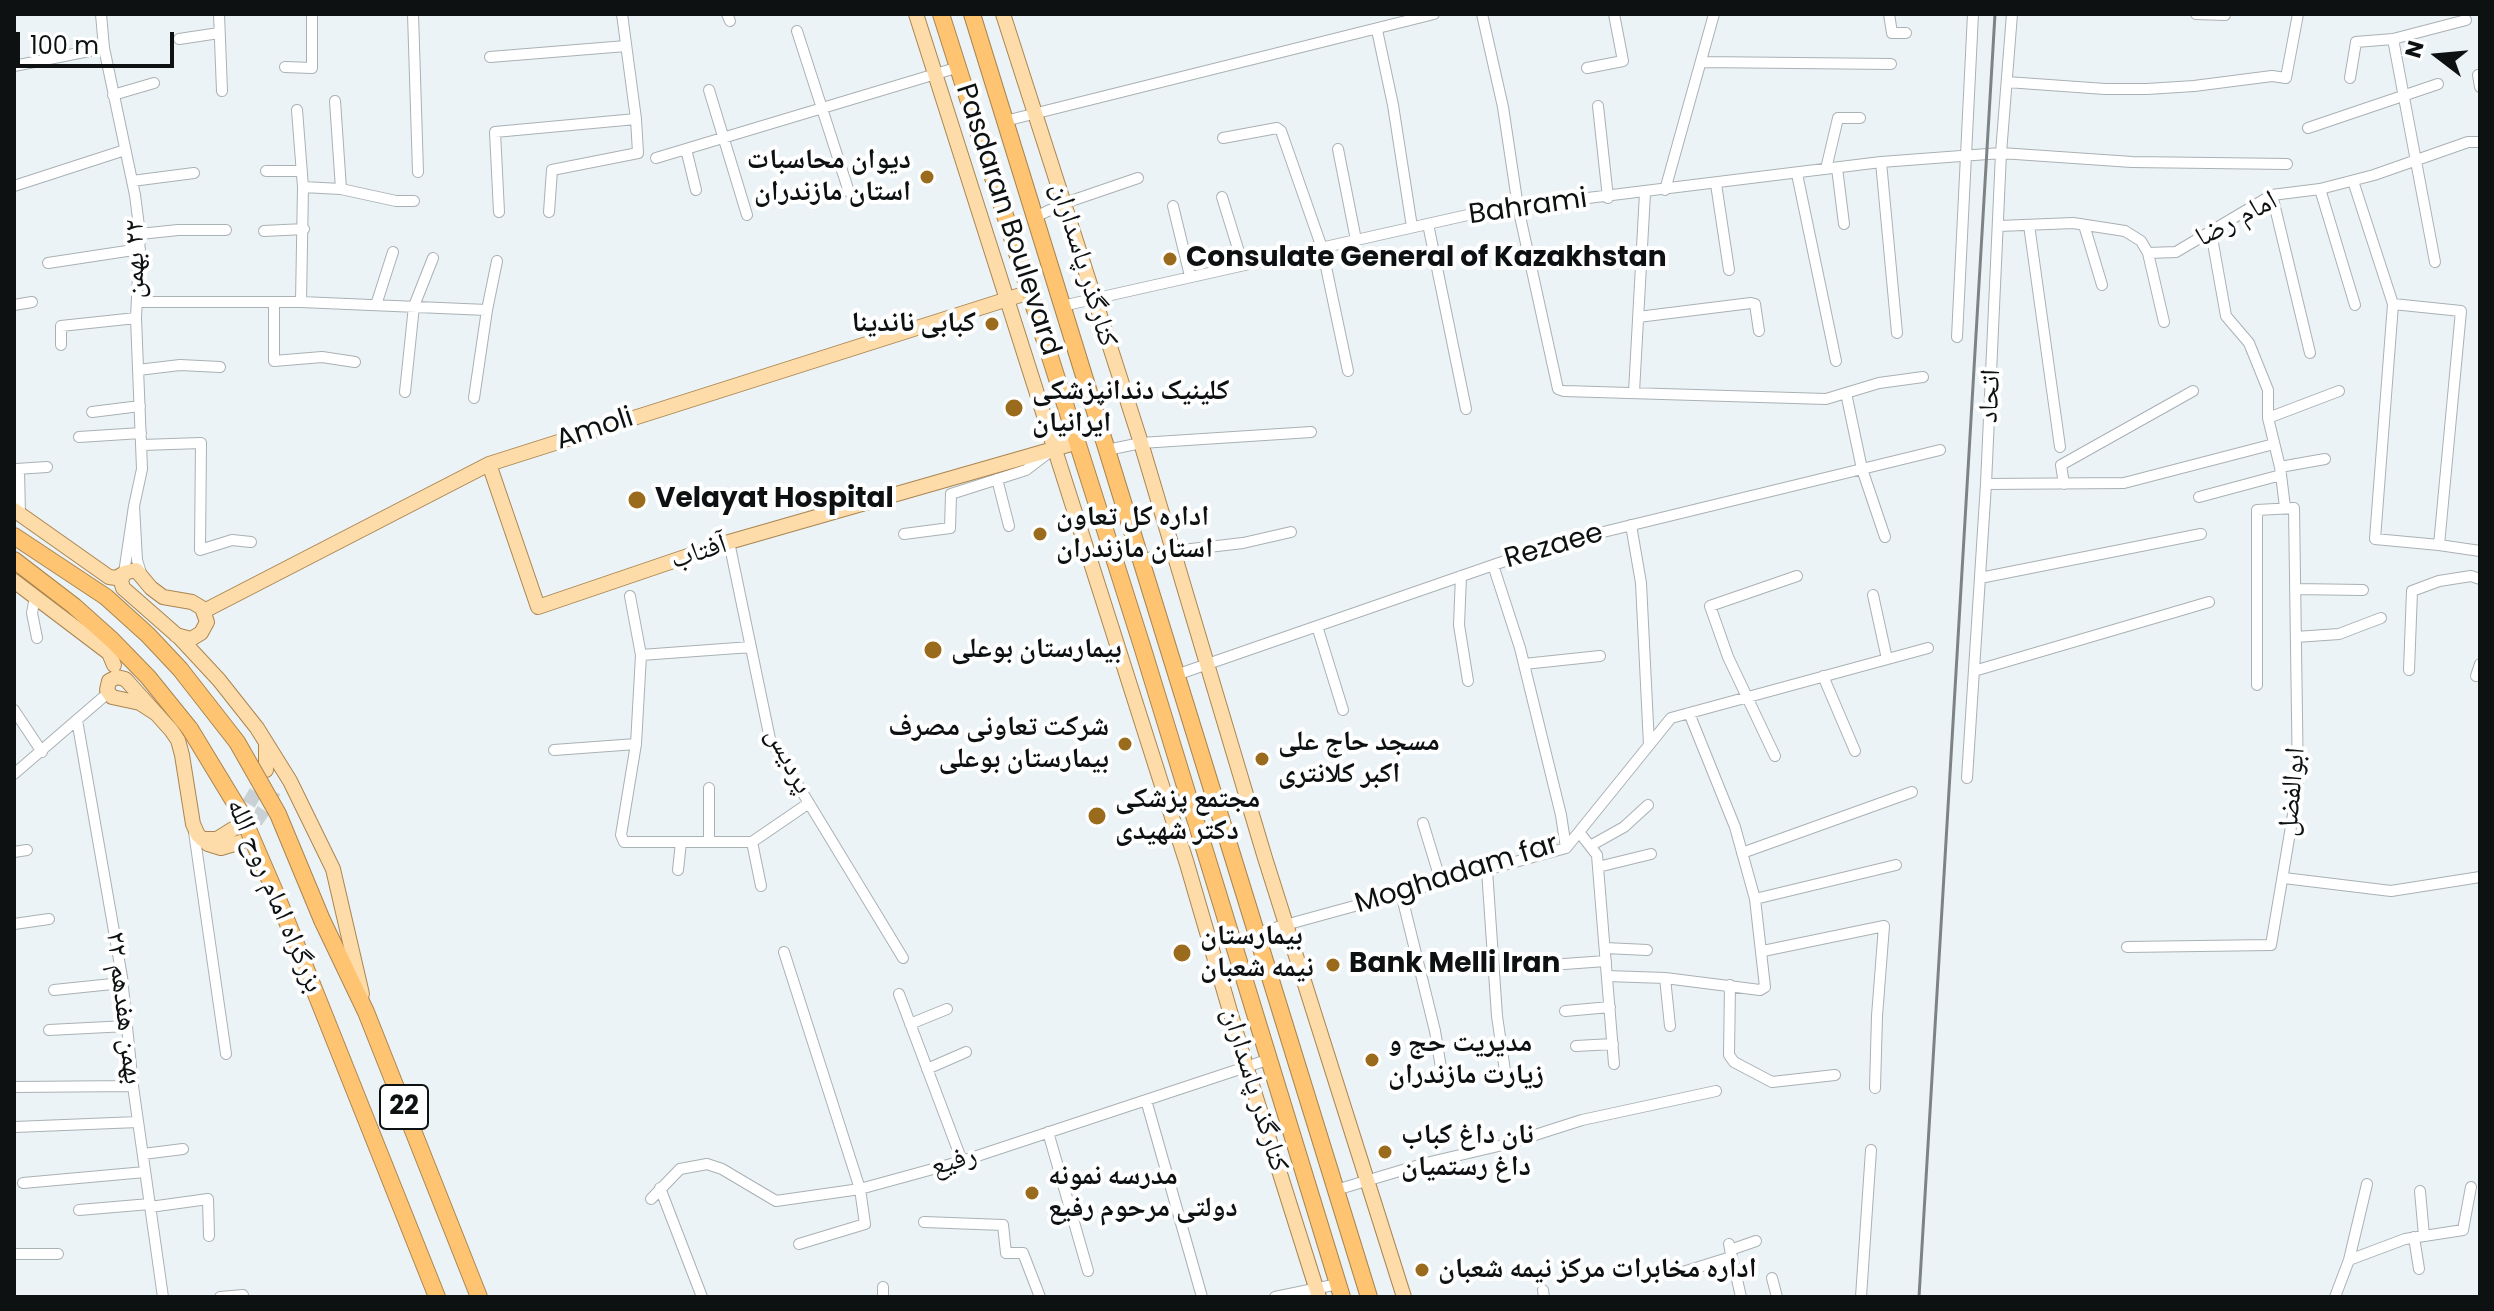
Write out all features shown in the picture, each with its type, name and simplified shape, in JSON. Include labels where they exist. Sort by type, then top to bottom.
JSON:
[{"type":"highway","name":"Pasdaran Boulevard","points":[[941,14],[1078,442],[1340,1290]]},
{"type":"highway","name":"Pasdaran Boulevard","points":[[973,15],[1369,1297]]},
{"type":"highway","name":"22","points":[[14,536],[117,607],[159,646],[197,688],[231,734],[289,838],[322,920],[366,1012],[479,1297]]},
{"type":"highway","name":"بزرگراه امام روح الله","points":[[14,560],[102,630],[148,677],[190,729],[241,813],[437,1297]]},
{"type":"main road","name":"کنارگذر پاسداران","points":[[916,14],[1187,864],[1317,1293]]},
{"type":"main road","name":"کنارگذر پاسداران","points":[[1003,14],[1141,443],[1404,1297]]},
{"type":"main road","name":"Amoli","points":[[176,635],[194,638],[201,633],[205,618],[489,464],[1030,292]]},
{"type":"main road","name":"آفتاب","points":[[489,464],[538,607],[729,542],[1078,442]]},
{"type":"main road","points":[[17,512],[119,575],[125,589],[212,672],[263,737],[308,813],[333,869],[366,1012]]},
{"type":"main road","points":[[119,575],[134,570],[160,595],[170,600],[195,603],[205,618],[203,650],[212,672]]},
{"type":"main road","points":[[14,581],[109,653],[114,665]]},
{"type":"main road","points":[[102,630],[111,645],[114,665],[109,687],[115,699],[140,703],[157,714]]},
{"type":"main road","points":[[109,687],[117,677],[124,678],[173,733],[181,747],[192,822],[202,839],[221,848],[241,842]]},
{"type":"main road","points":[[263,737],[268,754],[266,770]]},
{"type":"main road","points":[[274,753],[278,769],[276,785]]},
{"type":"main road","points":[[202,839],[220,838],[233,829]]},
{"type":"street","name":"٢٢ بهمن","points":[[101,14],[104,48],[140,234],[136,318],[142,469],[134,506]]},
{"type":"street","points":[[219,14],[222,91]]},
{"type":"street","points":[[285,67],[312,68],[312,14]]},
{"type":"street","points":[[413,14],[418,172]]},
{"type":"street","points":[[549,212],[552,170],[638,153],[622,14]]},
{"type":"street","points":[[1005,121],[1434,14]]},
{"type":"street","points":[[1482,14],[1503,107],[1518,207],[1555,384],[1564,391],[1826,399],[1879,383],[1923,377]]},
{"type":"street","points":[[1587,68],[1623,61],[1614,14]]},
{"type":"street","points":[[1665,190],[1714,14]]},
{"type":"street","points":[[1889,14],[1892,33],[1906,33]]},
{"type":"street","points":[[1957,337],[1973,14]]},
{"type":"street","name":"اتحاد","points":[[1967,778],[1986,484],[2001,153],[2012,14]]},
{"type":"street","points":[[2196,14],[2225,15]]},
{"type":"street","points":[[2007,82],[2092,89],[2147,89],[2272,76],[2286,78],[2298,14]]},
{"type":"street","points":[[2350,78],[2356,42],[2393,39],[2466,20]]},
{"type":"street","points":[[1377,30],[1412,227]]},
{"type":"street","points":[[797,31],[849,192]]},
{"type":"street","points":[[179,39],[219,33]]},
{"type":"street","points":[[2393,39],[2435,262]]},
{"type":"street","points":[[490,57],[626,46]]},
{"type":"street","points":[[14,66],[104,48]]},
{"type":"street","points":[[1702,62],[1891,64]]},
{"type":"street","points":[[656,158],[959,67]]},
{"type":"street","points":[[113,95],[154,83]]},
{"type":"street","points":[[2308,128],[2403,93],[2438,84]]},
{"type":"street","points":[[709,90],[747,215]]},
{"type":"street","points":[[335,101],[341,189]]},
{"type":"street","points":[[1598,106],[1608,198]]},
{"type":"street","points":[[297,110],[304,229],[301,302]]},
{"type":"street","points":[[1844,224],[1831,169],[1838,118],[1860,118]]},
{"type":"street","points":[[499,212],[495,132],[636,119]]},
{"type":"street","points":[[1223,138],[1280,129],[1322,248],[1348,371]]},
{"type":"street","name":"امام رضا","points":[[2148,253],[2176,252],[2272,195],[2353,181],[2468,142],[2480,142]]},
{"type":"street","points":[[686,149],[696,190]]},
{"type":"street","points":[[1338,149],[1356,240]]},
{"type":"street","points":[[14,186],[125,150]]},
{"type":"street","name":"Bahrami","points":[[1062,306],[1490,210],[1608,198],[1881,162],[2001,153],[2215,165],[2287,164]]},
{"type":"street","points":[[1881,162],[1897,333]]},
{"type":"street","points":[[266,171],[301,171]]},
{"type":"street","points":[[132,181],[194,173]]},
{"type":"street","points":[[1797,174],[1836,361]]},
{"type":"street","points":[[1035,217],[1065,203],[1138,178]]},
{"type":"street","points":[[2353,181],[2393,304],[2375,539],[2480,551]]},
{"type":"street","points":[[1716,184],[1729,270]]},
{"type":"street","points":[[303,187],[341,189],[396,201],[414,201]]},
{"type":"street","points":[[2320,189],[2355,305]]},
{"type":"street","points":[[1634,392],[1645,193]]},
{"type":"street","points":[[2272,195],[2310,353]]},
{"type":"street","points":[[1222,197],[1243,265]]},
{"type":"street","points":[[1173,206],[1190,276]]},
{"type":"street","points":[[1428,224],[1466,409]]},
{"type":"street","points":[[2029,225],[2060,447]]},
{"type":"street","points":[[1999,226],[2084,225],[2125,231],[2141,241],[2148,253],[2164,322]]},
{"type":"street","points":[[2084,225],[2102,285]]},
{"type":"street","points":[[264,231],[304,229]]},
{"type":"street","points":[[140,234],[226,230]]},
{"type":"street","name":"ابوالفضل","points":[[2211,232],[2226,316],[2249,343],[2268,390],[2268,418],[2290,508],[2295,589],[2298,785],[2284,878],[2391,891],[2480,877]]},
{"type":"street","points":[[48,263],[140,249]]},
{"type":"street","points":[[376,305],[393,252]]},
{"type":"street","points":[[405,392],[414,306],[433,258]]},
{"type":"street","points":[[474,398],[497,261]]},
{"type":"street","points":[[14,305],[32,302]]},
{"type":"street","points":[[137,302],[301,302],[487,310]]},
{"type":"street","points":[[274,302],[274,361],[322,357],[355,362]]},
{"type":"street","points":[[1638,317],[1751,303],[1755,304],[1759,331]]},
{"type":"street","points":[[2393,304],[2461,311],[2439,545]]},
{"type":"street","points":[[61,345],[61,326],[136,318]]},
{"type":"street","points":[[138,370],[180,365],[220,367]]},
{"type":"street","points":[[2064,484],[2061,465],[2193,391]]},
{"type":"street","points":[[2268,418],[2339,391]]},
{"type":"street","points":[[1846,393],[1862,469],[1885,537]]},
{"type":"street","points":[[92,412],[140,406]]},
{"type":"street","points":[[1107,450],[1141,443],[1311,432]]},
{"type":"street","points":[[79,437],[201,443],[200,550],[232,540],[251,542]]},
{"type":"street","points":[[1986,484],[2124,483],[2274,444]]},
{"type":"street","points":[[904,534],[950,528],[951,494],[1026,470],[1053,449]]},
{"type":"street","name":"Rezaee","points":[[1176,675],[1554,544],[1940,450]]},
{"type":"street","points":[[2199,497],[2325,459]]},
{"type":"street","points":[[17,512],[17,469],[47,467]]},
{"type":"street","points":[[997,479],[1009,526]]},
{"type":"street","points":[[119,575],[134,506]]},
{"type":"street","points":[[134,506],[137,560],[141,575]]},
{"type":"street","points":[[2257,685],[2257,510],[2290,508]]},
{"type":"street","points":[[1631,525],[1641,583],[1649,745]]},
{"type":"street","points":[[1141,560],[1174,551],[1243,543],[1291,532]]},
{"type":"street","points":[[1980,578],[2201,534]]},
{"type":"street","name":"پردیس","points":[[729,542],[770,739],[903,958]]},
{"type":"street","points":[[1493,565],[1524,664],[1561,815],[1566,848]]},
{"type":"street","points":[[1461,576],[1459,625],[1468,681]]},
{"type":"street","points":[[1775,756],[1728,657],[1710,606],[1797,576]]},
{"type":"street","points":[[2409,670],[2412,591],[2439,581],[2471,576],[2480,579]]},
{"type":"street","points":[[2295,589],[2363,590]]},
{"type":"street","points":[[1873,595],[1887,659]]},
{"type":"street","points":[[630,596],[641,655],[636,744],[621,835],[624,842],[752,842],[809,803]]},
{"type":"street","points":[[35,597],[32,613],[37,638]]},
{"type":"street","points":[[1974,671],[2209,602]]},
{"type":"street","points":[[2296,637],[2339,634],[2381,618]]},
{"type":"street","points":[[1317,626],[1343,710]]},
{"type":"street","points":[[641,655],[751,647]]},
{"type":"street","name":"Moghadam far","points":[[1256,933],[1566,848],[1671,718],[1928,648]]},
{"type":"street","points":[[1524,664],[1600,656]]},
{"type":"street","points":[[2476,676],[2480,664]]},
{"type":"street","points":[[1823,676],[1855,751]]},
{"type":"street","points":[[14,774],[77,720],[109,687]]},
{"type":"street","points":[[14,710],[42,752]]},
{"type":"street","points":[[1607,976],[1665,978],[1760,990],[1765,987],[1755,899],[1735,827],[1689,713]]},
{"type":"street","name":"۲۲ بهمن هفدهم","points":[[77,720],[122,983],[133,1086],[163,1297]]},
{"type":"street","points":[[554,750],[636,744]]},
{"type":"street","points":[[709,788],[709,842]]},
{"type":"street","points":[[1742,853],[1912,792]]},
{"type":"street","points":[[1590,846],[1624,827],[1648,805]]},
{"type":"street","points":[[192,822],[226,1054]]},
{"type":"street","points":[[1423,823],[1441,882]]},
{"type":"street","points":[[1579,832],[1597,855],[1614,1064]]},
{"type":"street","points":[[678,870],[681,842]]},
{"type":"street","points":[[752,842],[761,886]]},
{"type":"street","points":[[14,852],[27,850]]},
{"type":"street","points":[[1598,867],[1651,854]]},
{"type":"street","points":[[1755,899],[1896,865]]},
{"type":"street","points":[[1487,870],[1497,1016],[1506,1078]]},
{"type":"street","points":[[2127,947],[2271,945],[2284,878]]},
{"type":"street","points":[[1401,893],[1435,1031],[1442,1074]]},
{"type":"street","points":[[14,924],[49,919]]},
{"type":"street","points":[[1763,951],[1884,926],[1875,1088]]},
{"type":"street","points":[[1605,948],[1647,950]]},
{"type":"street","points":[[784,952],[860,1189],[865,1224],[799,1244]]},
{"type":"street","points":[[1564,964],[1606,961]]},
{"type":"street","points":[[1665,978],[1670,1026]]},
{"type":"street","points":[[54,990],[122,983]]},
{"type":"street","points":[[1730,985],[1729,1055],[1734,1062],[1772,1082],[1835,1075]]},
{"type":"street","points":[[899,994],[962,1161]]},
{"type":"street","points":[[1565,1011],[1610,1007]]},
{"type":"street","points":[[910,1024],[947,1009]]},
{"type":"street","points":[[49,1030],[127,1026]]},
{"type":"street","points":[[1576,1046],[1613,1044]]},
{"type":"street","points":[[927,1069],[966,1052]]},
{"type":"street","name":"رفیع","points":[[651,1199],[680,1169],[707,1164],[722,1169],[776,1201],[860,1189],[962,1161],[1267,1060]]},
{"type":"street","points":[[14,1087],[133,1086]]},
{"type":"street","points":[[1336,1190],[1426,1163],[1507,1144],[1582,1120],[1716,1091]]},
{"type":"street","points":[[1146,1100],[1202,1297]]},
{"type":"street","points":[[15,1127],[138,1122]]},
{"type":"street","points":[[1048,1132],[1088,1271]]},
{"type":"street","points":[[143,1154],[183,1149]]},
{"type":"street","points":[[1861,1297],[1871,1150]]},
{"type":"street","points":[[23,1183],[145,1172]]},
{"type":"street","points":[[2335,1297],[2361,1220],[2367,1184]]},
{"type":"street","points":[[2349,1260],[2419,1237],[2463,1230],[2471,1187]]},
{"type":"street","points":[[660,1188],[702,1297]]},
{"type":"street","points":[[2419,1269],[2420,1191]]},
{"type":"street","points":[[79,1210],[208,1199],[209,1236]]},
{"type":"street","points":[[924,1222],[1003,1225],[1006,1253],[1023,1253],[1040,1297]]},
{"type":"street","points":[[1683,1272],[1756,1241]]},
{"type":"street","points":[[1730,1250],[1741,1297]]},
{"type":"street","points":[[14,1254],[58,1254]]},
{"type":"street","points":[[1772,1278],[1777,1297]]},
{"type":"street","points":[[1275,1297],[1340,1290]]},
{"type":"street","points":[[220,1297],[243,1295]]},
{"type":"tunnel","points":[[238,822],[264,778]]},
{"type":"tunnel","points":[[244,839],[271,799],[276,785]]},
{"type":"railway","points":[[1919,1297],[1995,14]]},
{"type":"place","name":"دیوان محاسبات استان مازندران","points":[[927,177]]},
{"type":"place","name":"Consulate General of Kazakhstan","points":[[1170,259]]},
{"type":"place","name":"کبابی ناندینا","points":[[992,324]]},
{"type":"place","name":"کلینیک دندانپزشکی ایرانیان","points":[[1014,408]]},
{"type":"place","name":"Velayat Hospital","points":[[637,500]]},
{"type":"place","name":"اداره کل تعاون استان مازندران","points":[[1040,534]]},
{"type":"place","name":"بیمارستان بوعلی","points":[[933,650]]},
{"type":"place","name":"شرکت تعاونی مصرف بیمارستان بوعلی","points":[[1125,744]]},
{"type":"place","name":"مسجد حاج علی اکبر کلانتری","points":[[1262,759]]},
{"type":"place","name":"مجتمع پزشکی دکتر شهیدی","points":[[1097,816]]},
{"type":"place","name":"بیمارستان نیمه شعبان","points":[[1182,953]]},
{"type":"place","name":"Bank Melli Iran","points":[[1333,965]]},
{"type":"place","name":"مدیریت حج و زیارت مازندران","points":[[1372,1060]]},
{"type":"place","name":"نان داغ کباب داغ رستمیان","points":[[1385,1152]]},
{"type":"place","name":"مدرسه نمونه دولتی مرحوم رفیع","points":[[1032,1193]]},
{"type":"place","name":"اداره مخابرات مرکز نیمه شعبان","points":[[1422,1270]]}]
